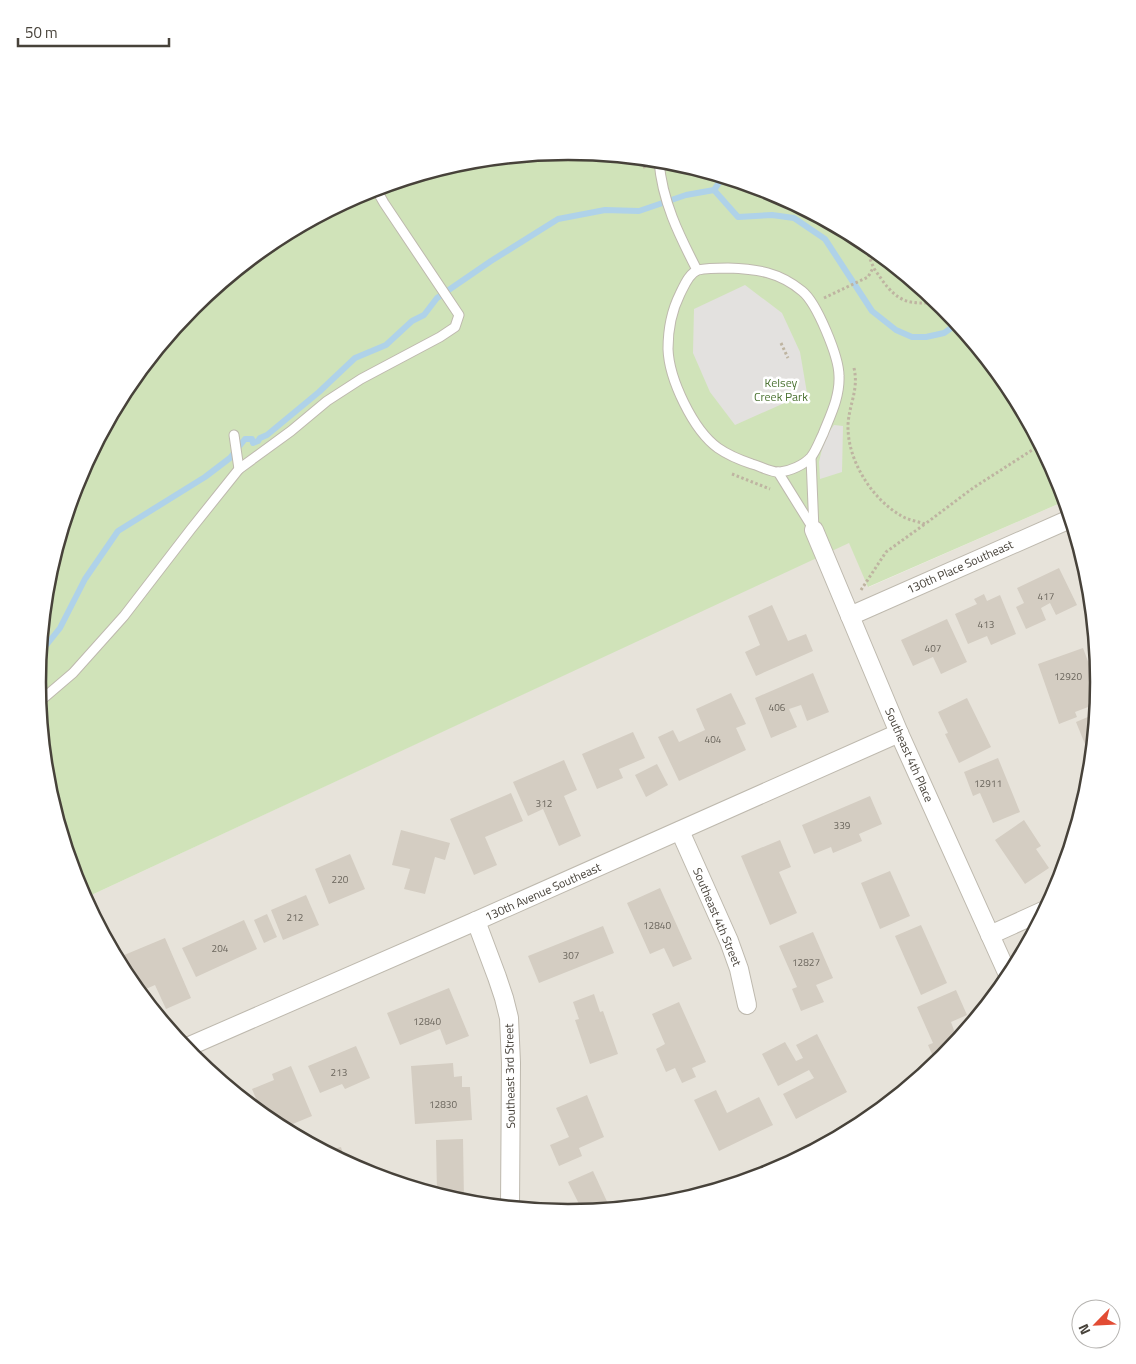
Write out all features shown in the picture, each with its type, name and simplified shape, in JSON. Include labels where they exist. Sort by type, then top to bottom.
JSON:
[{"type":"street","name":"130th Place Southeast","points":[[850,616],[1064,522]]},
{"type":"street","name":"Southeast 4th Place","points":[[814,530],[899,733],[1005,968]]},
{"type":"street","name":"130th Avenue Southeast","points":[[193,1044],[899,733]]},
{"type":"street","name":"Southeast 4th Street","points":[[680,830],[729,941],[739,969],[747,1005]]},
{"type":"street","points":[[990,935],[1035,914]]},
{"type":"street","name":"Southeast 3rd Street","points":[[476,921],[502,991],[509,1018],[511,1063],[510,1200]]},
{"type":"lane","points":[[659,168],[660,179],[670,212],[697,270]]},
{"type":"lane","points":[[46,696],[73,673],[124,616],[239,469],[291,431],[327,401],[362,378],[440,338],[455,327],[459,315],[380,196]]},
{"type":"lane","points":[[811,458],[794,468],[778,472],[736,458],[717,447],[701,430],[689,412],[671,366],[668,349],[670,323],[677,300],[690,277],[697,270],[728,268],[760,270],[772,274],[793,285],[809,298],[827,334],[840,375],[834,408],[811,458],[814,530]]},
{"type":"lane","points":[[234,435],[239,469]]},
{"type":"lane","points":[[778,472],[814,530]]},
{"type":"path","points":[[869,256],[873,268],[894,295],[902,300],[925,302]]},
{"type":"path","points":[[839,292],[868,277],[873,268]]},
{"type":"path","points":[[781,343],[788,358]]},
{"type":"path","points":[[853,363],[856,386],[850,410],[848,431],[851,453],[857,467],[866,482],[892,510],[901,516],[925,524]]},
{"type":"path","points":[[859,593],[886,552],[973,488],[1035,449]]},
{"type":"path","points":[[727,470],[734,475],[770,488],[775,496]]},
{"type":"shaded area","points":[[745,285],[782,313],[800,352],[807,393],[735,425],[710,392],[693,353],[694,309]]},
{"type":"shaded area","points":[[834,425],[843,426],[842,472],[820,479],[819,462],[822,449],[826,436]]},
{"type":"shaded area","points":[[1058,504],[1080,580],[1089,648],[1089,716],[1080,784],[1062,850],[1036,913],[1002,972],[982,1000],[937,1051],[886,1096],[829,1134],[768,1164],[736,1176],[670,1194],[602,1203],[568,1204],[534,1203],[466,1194],[400,1176],[368,1164],[307,1134],[278,1116],[250,1096],[199,1051],[154,1000],[134,972],[116,943],[92,895],[849,542],[869,587]]},
{"type":"green space","name":"Kelsey Creek Park","points":[[534,161],[602,161],[670,170],[736,188],[799,214],[858,248],[886,268],[937,313],[982,364],[1020,421],[1036,451],[1058,504],[868,587],[849,543],[92,895],[74,850],[64,817],[56,784],[47,716],[47,648],[51,614],[56,580],[74,514],[100,451],[116,421],[154,364],[176,338],[199,313],[250,268],[307,230],[337,214],[400,188],[466,170]]},
{"type":"building","points":[[1059,568],[1077,605],[1056,615],[1050,603],[1041,608],[1046,620],[1026,629],[1016,607],[1024,603],[1017,588]]},
{"type":"building","points":[[984,594],[987,601],[1000,595],[1016,634],[991,645],[987,636],[968,644],[955,614],[977,604],[974,599]]},
{"type":"building","points":[[772,605],[788,641],[806,634],[813,651],[756,676],[745,652],[760,645],[748,616]]},
{"type":"building","points":[[947,619],[967,662],[941,674],[933,657],[913,666],[901,640]]},
{"type":"building","points":[[1083,648],[1090,665],[1089,707],[1075,712],[1077,717],[1059,724],[1038,664]]},
{"type":"building","points":[[813,673],[829,712],[807,721],[801,705],[789,709],[797,727],[771,738],[755,698]]},
{"type":"building","points":[[731,693],[746,724],[736,728],[746,750],[679,781],[658,737],[673,730],[679,742],[705,730],[696,709]]},
{"type":"building","points":[[967,698],[991,747],[959,763],[945,734],[948,733],[938,712]]},
{"type":"building","points":[[1089,717],[1086,746],[1076,722]]},
{"type":"building","points":[[633,732],[645,758],[619,769],[623,778],[597,789],[582,754]]},
{"type":"building","points":[[998,758],[1020,812],[993,823],[980,793],[973,796],[964,772]]},
{"type":"building","points":[[564,760],[577,790],[564,796],[581,836],[559,846],[543,809],[528,816],[513,782]]},
{"type":"building","points":[[657,764],[668,785],[646,797],[635,775]]},
{"type":"building","points":[[511,793],[523,821],[485,837],[497,865],[474,875],[450,819]]},
{"type":"building","points":[[870,796],[882,824],[859,834],[862,841],[833,853],[831,847],[814,854],[802,825]]},
{"type":"building","points":[[1024,820],[1041,846],[1036,849],[1049,868],[1025,884],[995,840]]},
{"type":"building","points":[[401,830],[450,843],[445,860],[435,857],[425,894],[404,889],[410,869],[392,865]]},
{"type":"building","points":[[780,840],[791,867],[779,872],[797,913],[770,925],[741,856]]},
{"type":"building","points":[[350,854],[365,889],[329,904],[315,869]]},
{"type":"building","points":[[890,871],[910,916],[880,929],[861,883]]},
{"type":"building","points":[[660,888],[692,959],[673,967],[664,948],[650,954],[627,903]]},
{"type":"building","points":[[306,895],[319,925],[283,940],[271,910]]},
{"type":"building","points":[[267,914],[277,937],[264,943],[254,920]]},
{"type":"building","points":[[244,920],[257,949],[196,977],[182,948]]},
{"type":"building","points":[[921,925],[947,983],[921,995],[895,936]]},
{"type":"building","points":[[603,926],[614,953],[539,983],[528,956]]},
{"type":"building","points":[[813,932],[833,978],[816,985],[824,1002],[801,1011],[792,989],[797,987],[779,946]]},
{"type":"building","points":[[165,938],[191,998],[166,1009],[155,985],[146,989],[124,955]]},
{"type":"building","points":[[449,988],[469,1036],[446,1045],[440,1029],[400,1045],[387,1013]]},
{"type":"building","points":[[956,990],[967,1015],[951,1022],[955,1032],[933,1055],[928,1045],[933,1043],[917,1007]]},
{"type":"building","points":[[594,994],[600,1012],[603,1011],[618,1054],[590,1064],[575,1020],[579,1019],[573,1002]]},
{"type":"building","points":[[679,1002],[706,1062],[692,1068],[696,1077],[682,1083],[675,1068],[666,1072],[656,1049],[665,1044],[652,1014]]},
{"type":"building","points":[[817,1034],[847,1092],[796,1119],[783,1094],[814,1078],[809,1070],[778,1086],[762,1054],[785,1042],[796,1061],[803,1058],[796,1045]]},
{"type":"building","points":[[356,1046],[370,1078],[345,1089],[342,1084],[320,1093],[308,1066]]},
{"type":"building","points":[[453,1063],[454,1077],[462,1076],[462,1087],[470,1087],[472,1120],[415,1124],[411,1066]]},
{"type":"building","points":[[291,1066],[312,1116],[292,1124],[257,1101],[252,1089],[274,1080],[272,1074]]},
{"type":"building","points":[[716,1090],[727,1113],[759,1097],[773,1125],[719,1151],[694,1100]]},
{"type":"building","points":[[587,1095],[604,1137],[579,1148],[582,1156],[559,1166],[550,1145],[569,1137],[556,1108]]},
{"type":"building","points":[[463,1139],[464,1193],[437,1187],[436,1140]]},
{"type":"building","points":[[341,1147],[343,1153],[337,1150],[334,1149]]},
{"type":"building","points":[[593,1171],[607,1202],[579,1204],[568,1182]]},
{"type":"waterway","points":[[48,644],[60,628],[85,579],[118,531],[205,477],[230,458],[245,439],[252,439],[253,443],[267,435],[319,392],[355,358],[386,345],[412,321],[424,315],[437,298],[558,219],[605,210],[639,211],[686,195],[714,190],[719,183]]},
{"type":"waterway","points":[[714,190],[738,217],[772,215],[794,218],[825,239],[872,311],[896,330],[912,337],[926,337],[944,333],[951,328]]}]
